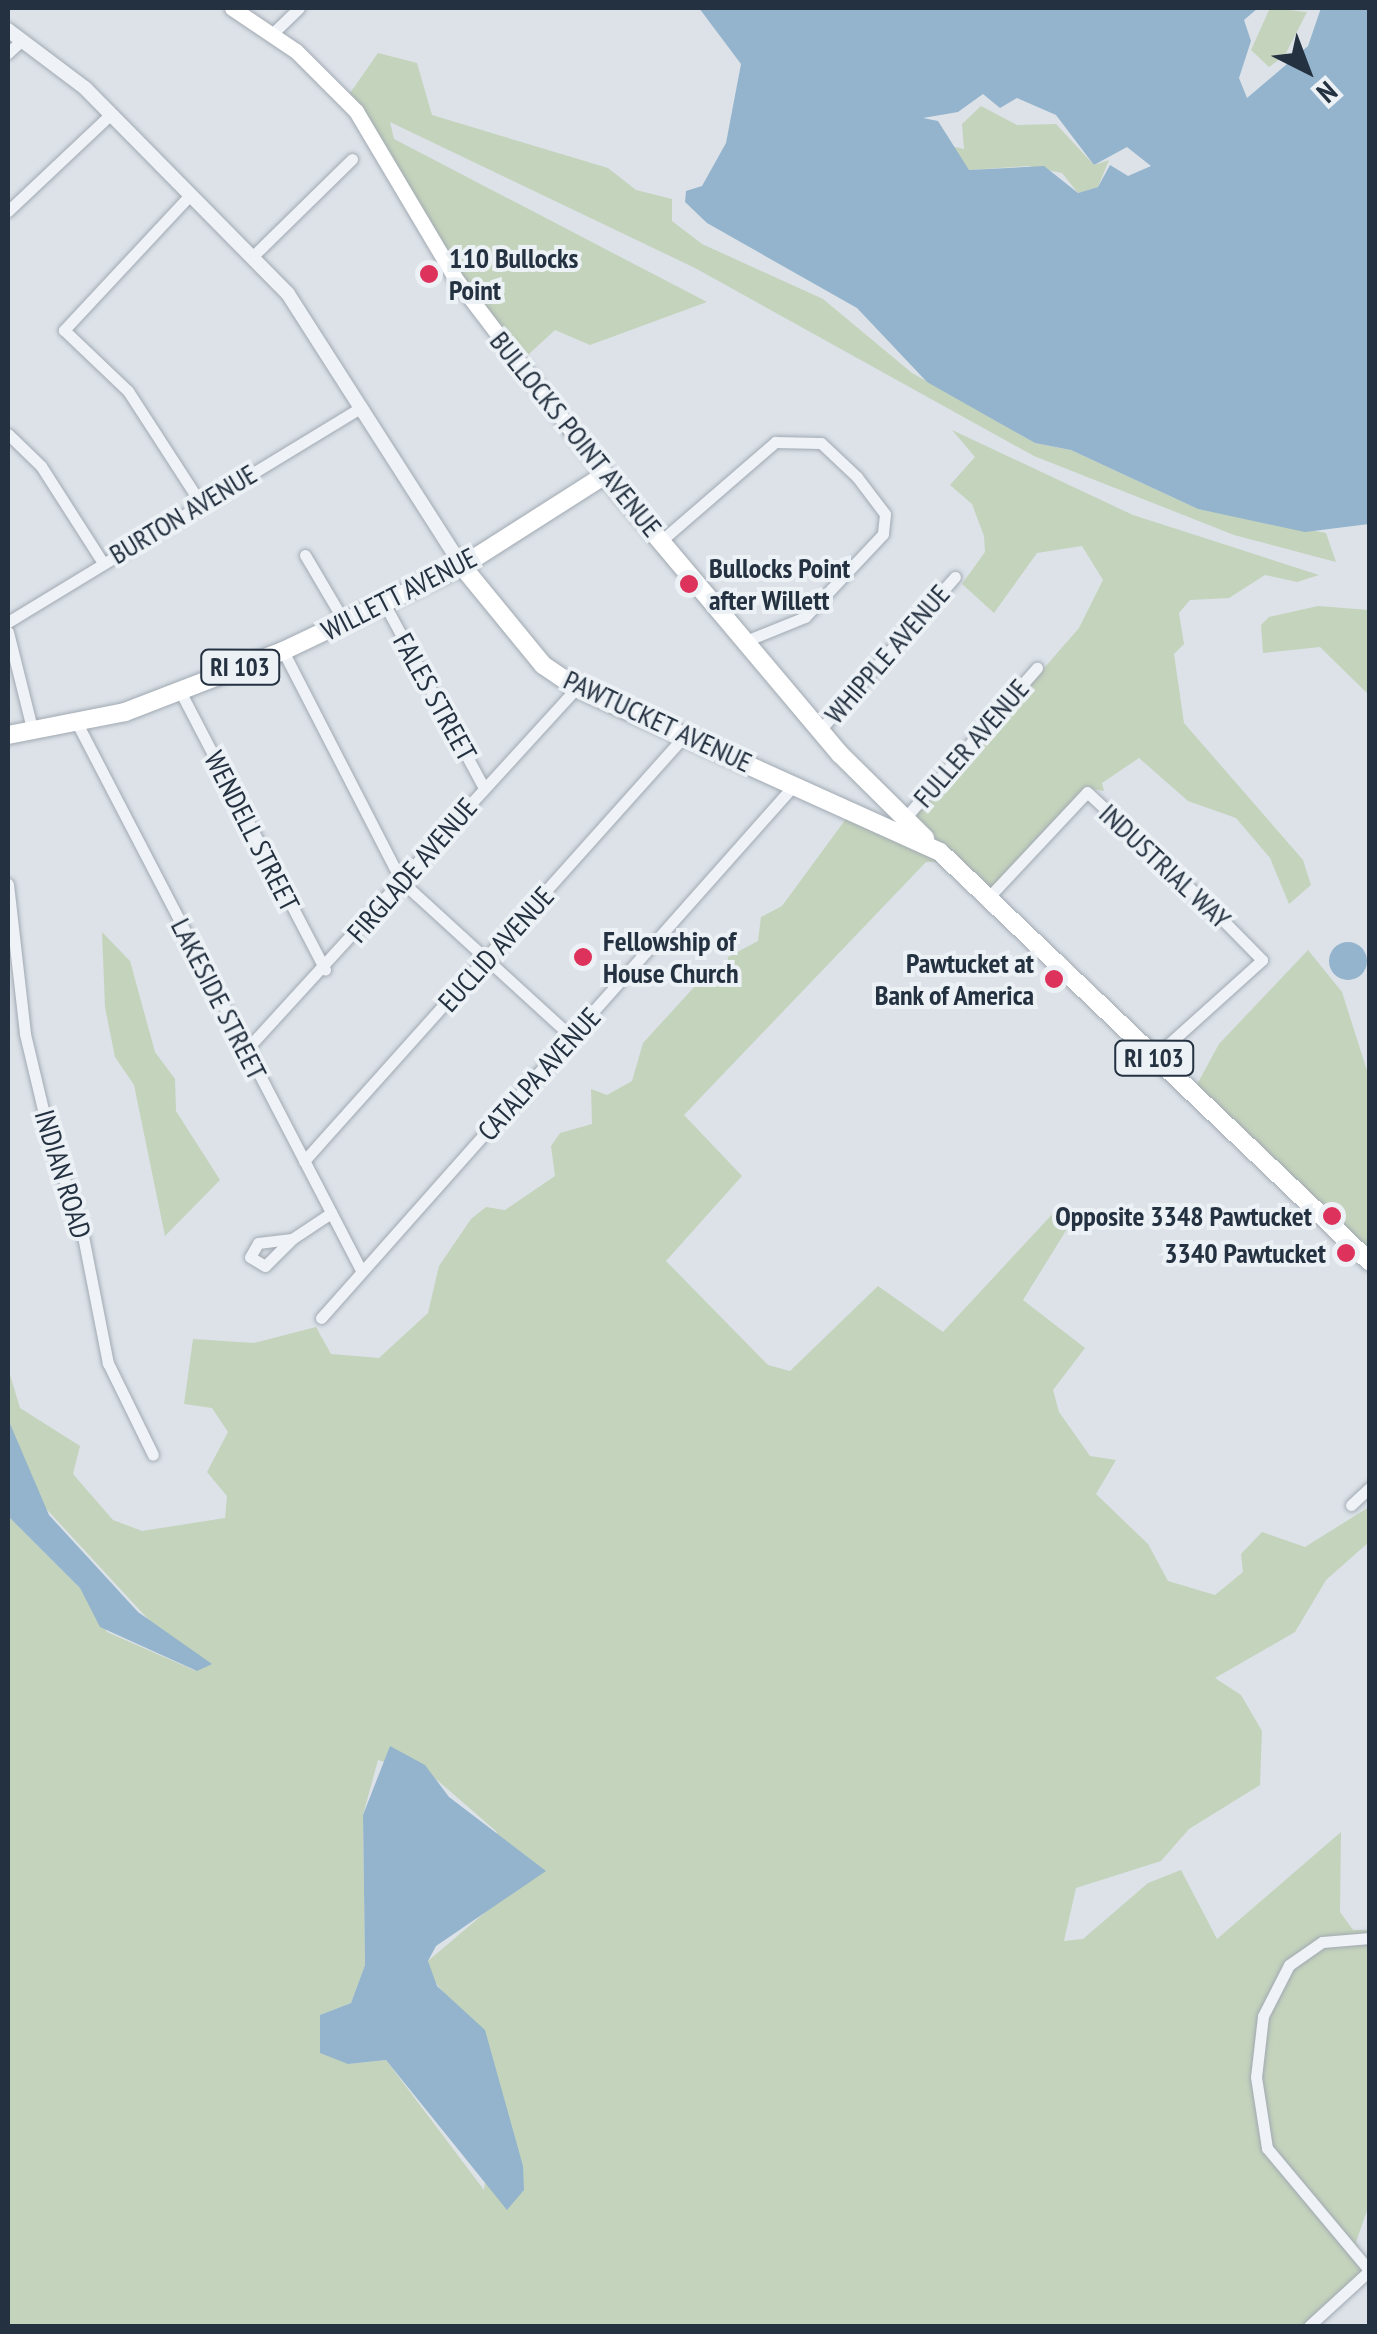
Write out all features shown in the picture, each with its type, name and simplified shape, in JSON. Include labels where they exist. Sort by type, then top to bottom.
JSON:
[{"type":"main road","name":"BULLOCKS POINT AVENUE","points":[[232,8],[273,33],[356,111],[454,278],[606,475],[901,823],[940,852],[987,899]]},
{"type":"main road","name":"WILLETT AVENUE","points":[[8,735],[78,725],[282,651],[462,566],[606,475]]},
{"type":"main road","name":"PAWTUCKET AVENUE","points":[[462,566],[543,665],[578,688],[847,807],[901,823]]},
{"type":"main road","points":[[847,807],[867,783]]},
{"type":"main road","name":"RI 103","points":[[987,899],[1370,1262]]},
{"type":"street","points":[[273,33],[298,8]]},
{"type":"street","name":"PAWTUCKET AVENUE","points":[[8,30],[111,114],[288,294],[462,566]]},
{"type":"street","points":[[8,54],[22,40]]},
{"type":"street","points":[[8,212],[111,114]]},
{"type":"street","points":[[252,257],[352,159]]},
{"type":"street","points":[[190,194],[64,320],[128,391],[201,504]]},
{"type":"street","name":"BURTON AVENUE","points":[[8,622],[360,408]]},
{"type":"street","points":[[8,434],[41,466],[103,563]]},
{"type":"street","points":[[662,540],[775,442],[821,444],[856,477],[884,514],[883,534],[805,616],[748,640]]},
{"type":"street","points":[[305,555],[345,623]]},
{"type":"street","name":"WHIPPLE AVENUE","points":[[820,730],[955,578]]},
{"type":"street","name":"FALES STREET","points":[[385,605],[484,788]]},
{"type":"street","points":[[8,632],[32,732]]},
{"type":"street","points":[[282,651],[401,881],[572,1037]]},
{"type":"street","name":"FULLER AVENUE","points":[[901,823],[1038,668]]},
{"type":"street","name":"FIRGLADE AVENUE","points":[[244,1050],[325,970],[484,788],[578,688]]},
{"type":"street","name":"WENDELL STREET","points":[[180,691],[325,970]]},
{"type":"street","name":"LAKESIDE STREET","points":[[78,725],[362,1272]]},
{"type":"street","name":"EUCLID AVENUE","points":[[304,1161],[488,960],[686,734]]},
{"type":"street","name":"CATALPA AVENUE","points":[[321,1318],[795,784]]},
{"type":"street","name":"INDUSTRIAL WAY","points":[[987,899],[1087,792],[1262,960],[1153,1058]]},
{"type":"street","name":"INDIAN ROAD","points":[[8,884],[25,1034],[50,1139],[82,1231],[112,1374],[154,1455]]},
{"type":"street","points":[[292,1239],[331,1213]]},
{"type":"street","points":[[1351,1504],[1370,1487]]},
{"type":"street","points":[[1309,2326],[1369,2271],[1280,2169],[1256,2077],[1263,2016],[1289,1965],[1322,1942],[1370,1938]]},
{"type":"green space","points":[[1270,8],[1307,12],[1285,55],[1269,67],[1251,50]]},
{"type":"green space","points":[[378,53],[417,63],[432,115],[608,168],[636,190],[672,199],[672,221],[702,244],[823,299],[912,373],[1035,443],[1071,450],[1198,509],[1326,533],[1336,562],[1234,535],[1034,456],[695,268],[390,122],[394,139],[707,302],[590,345],[555,330],[517,365],[346,99]]},
{"type":"green space","points":[[981,106],[1017,125],[1056,124],[1094,165],[1109,160],[1098,187],[1078,193],[1062,173],[1028,166],[969,170],[951,146],[964,149],[962,124]]},
{"type":"green space","points":[[952,430],[1133,515],[1319,575],[1297,582],[1265,575],[1229,598],[1190,600],[1179,613],[1184,644],[1174,654],[1184,723],[1303,860],[1311,885],[1289,904],[1270,858],[1236,818],[1188,801],[1139,758],[1102,783],[1104,791],[1088,788],[988,900],[947,862],[926,862],[684,1115],[742,1176],[666,1261],[768,1365],[790,1371],[878,1286],[943,1332],[1057,1209],[1072,1221],[1023,1300],[1085,1348],[1053,1390],[1059,1412],[1090,1456],[1116,1460],[1096,1494],[1148,1544],[1168,1581],[1215,1595],[1243,1572],[1241,1554],[1262,1532],[1305,1547],[1369,1507],[1369,1542],[1326,1580],[1295,1632],[1215,1678],[1241,1695],[1262,1731],[1260,1785],[1189,1829],[1161,1861],[1076,1888],[1064,1941],[1083,1939],[1148,1883],[1181,1870],[1217,1939],[1341,1832],[1340,1912],[1353,1930],[1369,1930],[1370,2202],[1356,2242],[1369,2271],[1310,2326],[8,2326],[8,1516],[80,1588],[107,1632],[196,1671],[39,1501],[8,1419],[8,1368],[20,1408],[80,1446],[73,1474],[113,1520],[142,1531],[225,1518],[227,1496],[207,1472],[228,1432],[212,1408],[184,1404],[193,1339],[254,1343],[316,1327],[331,1354],[379,1358],[428,1313],[439,1266],[471,1219],[486,1207],[505,1210],[555,1176],[551,1146],[560,1133],[592,1124],[591,1089],[607,1095],[632,1081],[643,1043],[696,985],[726,978],[728,957],[758,941],[761,917],[782,906],[851,812],[899,830],[908,824],[1079,628],[1103,580],[1082,546],[1037,553],[994,613],[962,584],[985,552],[984,536],[972,504],[950,485],[975,457]],"holes":[[[378,1760],[436,1779],[497,1832],[488,1910],[428,1961],[428,1974],[489,2046],[495,2089],[484,2190],[386,2060],[348,2064],[320,2015],[351,2003],[365,1965],[363,1815]]]},
{"type":"green space","points":[[1318,606],[1369,610],[1369,695],[1320,647],[1263,653],[1261,625],[1269,617]]},
{"type":"green space","points":[[102,932],[130,961],[155,1052],[175,1079],[176,1111],[220,1180],[165,1236],[134,1085],[115,1057],[105,1007]]},
{"type":"green space","points":[[1308,950],[1342,992],[1369,1077],[1369,1262],[1195,1088],[1219,1044]]},
{"type":"water","points":[[699,8],[1258,8],[1244,20],[1251,41],[1239,78],[1247,98],[1308,46],[1321,8],[1369,8],[1369,524],[1305,532],[1198,509],[1071,450],[1035,443],[927,382],[857,308],[707,223],[685,202],[686,191],[702,186],[726,143],[741,64]],"holes":[[[983,94],[1000,108],[1017,98],[1056,115],[1094,165],[1127,147],[1151,166],[1128,176],[1110,165],[1098,187],[1078,193],[1044,166],[969,170],[938,121],[923,118],[958,112]]]},
{"type":"water","points":[[1348,942],[1361,948],[1367,961],[1361,974],[1348,980],[1335,974],[1329,961],[1335,948]]},
{"type":"water","points":[[8,1419],[49,1515],[138,1612],[212,1664],[197,1671],[100,1627],[80,1588],[8,1516]]},
{"type":"water","points":[[390,1746],[425,1765],[449,1797],[546,1871],[436,1946],[428,1961],[437,1986],[485,2030],[523,2166],[524,2190],[507,2210],[386,2060],[348,2064],[320,2053],[320,2015],[351,2003],[365,1965],[363,1815]]},
{"type":"place","name":"110 Bullocks Point","points":[[429,274]]},
{"type":"place","name":"Bullocks Point after Willett","points":[[689,584]]},
{"type":"place","name":"Fellowship of House Church","points":[[583,957]]},
{"type":"place","name":"Pawtucket at Bank of America","points":[[1054,979]]},
{"type":"place","name":"Opposite 3348 Pawtucket","points":[[1332,1216]]},
{"type":"place","name":"3340 Pawtucket","points":[[1346,1253]]}]
